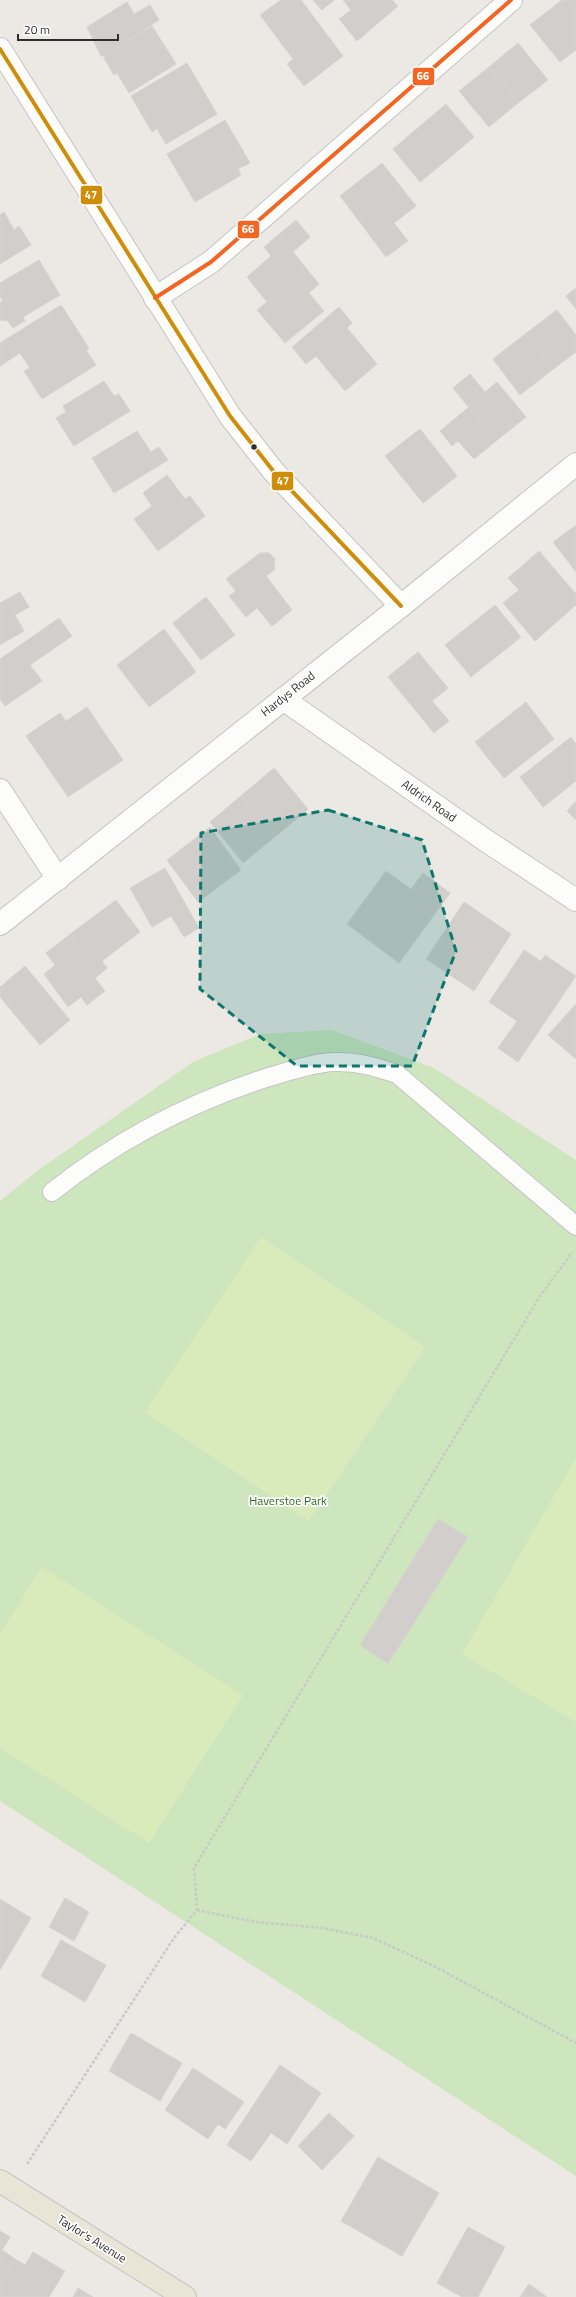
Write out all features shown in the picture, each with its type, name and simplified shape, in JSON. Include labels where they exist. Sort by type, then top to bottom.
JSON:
[{"type":"main road","name":"Taylor's Avenue","points":[[6,2185],[185,2297]]},
{"type":"street","points":[[155,298],[211,262],[511,0]]},
{"type":"street","points":[[0,49],[230,416],[274,472],[401,606]]},
{"type":"street","name":"Hardys Road","points":[[0,924],[283,698],[401,606],[576,464]]},
{"type":"street","name":"Aldrich Road","points":[[283,698],[485,840],[576,900]]},
{"type":"street","points":[[0,790],[58,879]]},
{"type":"lane","points":[[52,1192],[83,1167],[158,1123],[227,1091],[303,1067],[334,1062],[367,1064],[397,1074],[576,1226]]},
{"type":"path","points":[[6,2185],[44,2135],[174,1938],[197,1910],[194,1868],[539,1298],[576,1247]]},
{"type":"path","points":[[197,1910],[256,1922],[323,1928],[373,1938],[436,1967],[576,2043]]},
{"type":"highlighted area","points":[[328,810],[422,840],[456,951],[412,1066],[297,1066],[200,989],[201,833]]},
{"type":"green space","name":"Haverstoe Park","points":[[332,1030],[434,1068],[576,1160],[576,2176],[0,1801],[0,1201],[37,1171],[193,1062],[260,1034]]},
{"type":"green space","points":[[261,1237],[425,1347],[309,1521],[145,1412]]},
{"type":"green space","points":[[576,1458],[576,1722],[462,1654]]},
{"type":"green space","points":[[42,1567],[243,1695],[149,1843],[0,1748],[0,1633]]},
{"type":"building","points":[[281,0],[301,0],[343,56],[304,86],[287,64],[293,59],[260,15]]},
{"type":"building","points":[[313,0],[334,0],[322,10]]},
{"type":"building","points":[[343,0],[392,0],[398,6],[357,41],[339,19],[351,10]]},
{"type":"building","points":[[562,0],[576,0],[576,50],[560,62],[530,25]]},
{"type":"building","points":[[127,2],[134,14],[150,5],[159,20],[105,56],[101,56],[87,27]]},
{"type":"building","points":[[152,26],[176,64],[129,93],[117,73],[114,75],[104,58]]},
{"type":"building","points":[[518,43],[548,80],[518,103],[489,67]]},
{"type":"building","points":[[187,63],[217,114],[166,144],[157,129],[152,132],[131,96]]},
{"type":"building","points":[[489,67],[518,103],[489,127],[459,91]]},
{"type":"building","points":[[446,104],[474,137],[447,160],[420,126]]},
{"type":"building","points":[[225,120],[250,163],[238,169],[241,175],[195,202],[167,154]]},
{"type":"building","points":[[420,126],[447,160],[420,182],[393,149]]},
{"type":"building","points":[[382,163],[416,206],[394,223],[408,241],[386,257],[340,196]]},
{"type":"building","points":[[4,212],[14,230],[19,226],[31,245],[0,264],[0,215]]},
{"type":"building","points":[[296,220],[310,237],[293,252],[319,284],[309,293],[324,311],[285,343],[257,310],[267,302],[247,277],[271,256],[264,247]]},
{"type":"building","points":[[39,260],[60,295],[23,317],[25,321],[13,328],[8,321],[0,320],[0,302],[3,301],[0,296],[0,283]]},
{"type":"building","points":[[576,288],[576,309],[566,296]]},
{"type":"building","points":[[61,305],[89,348],[86,350],[96,365],[42,399],[24,371],[30,368],[20,353],[0,366],[0,343]]},
{"type":"building","points":[[339,307],[352,323],[347,328],[377,364],[345,391],[316,356],[306,364],[292,347]]},
{"type":"building","points":[[557,310],[576,335],[576,352],[552,370],[525,334]]},
{"type":"building","points":[[525,334],[552,370],[520,395],[493,359]]},
{"type":"building","points":[[470,374],[485,392],[497,382],[526,417],[496,441],[453,388]]},
{"type":"building","points":[[104,381],[114,396],[119,394],[130,411],[74,446],[56,418],[66,412],[63,406]]},
{"type":"building","points":[[469,407],[496,441],[474,459],[458,441],[452,446],[440,431]]},
{"type":"building","points":[[420,429],[457,476],[423,503],[385,456]]},
{"type":"building","points":[[137,431],[151,452],[159,447],[168,460],[114,493],[92,458]]},
{"type":"building","points":[[167,475],[185,499],[190,496],[205,516],[158,551],[134,519],[152,506],[143,493]]},
{"type":"building","points":[[576,525],[576,572],[553,542]]},
{"type":"building","points":[[539,551],[576,594],[576,605],[535,641],[503,603],[519,590],[508,578]]},
{"type":"building","points":[[260,553],[269,553],[275,559],[274,570],[266,576],[292,610],[272,626],[257,608],[246,617],[229,596],[236,591],[226,579]]},
{"type":"building","points":[[20,592],[29,607],[15,615],[24,631],[0,645],[0,603]]},
{"type":"building","points":[[206,597],[235,635],[201,660],[173,623]]},
{"type":"building","points":[[495,605],[521,637],[471,677],[445,645]]},
{"type":"building","points":[[59,618],[72,636],[30,665],[42,681],[5,706],[0,699],[0,659]]},
{"type":"building","points":[[164,629],[196,672],[149,707],[117,665]]},
{"type":"building","points":[[418,652],[448,688],[432,701],[449,721],[434,733],[388,677]]},
{"type":"building","points":[[526,702],[554,739],[504,778],[475,742]]},
{"type":"building","points":[[87,707],[123,760],[68,797],[26,736],[60,713],[66,721]]},
{"type":"building","points":[[571,737],[576,744],[576,781],[543,807],[520,777]]},
{"type":"building","points":[[274,768],[308,809],[276,836],[242,795]]},
{"type":"building","points":[[242,795],[276,836],[243,863],[210,822]]},
{"type":"building","points":[[576,801],[576,820],[567,811]]},
{"type":"building","points":[[210,827],[241,870],[198,902],[167,860]]},
{"type":"building","points":[[165,868],[199,928],[184,937],[171,916],[152,927],[130,888]]},
{"type":"building","points":[[386,871],[411,889],[423,873],[450,893],[399,963],[347,924]]},
{"type":"building","points":[[116,900],[140,932],[102,961],[107,968],[99,975],[69,935]]},
{"type":"building","points":[[464,902],[511,934],[474,991],[426,959]]},
{"type":"building","points":[[69,935],[99,975],[95,978],[105,991],[87,1005],[81,997],[68,1007],[44,974],[55,965],[46,953]]},
{"type":"building","points":[[524,950],[541,961],[545,955],[576,976],[518,1062],[498,1048],[517,1021],[489,1002]]},
{"type":"building","points":[[25,966],[70,1020],[40,1045],[0,997],[0,987]]},
{"type":"building","points":[[576,1004],[576,1059],[548,1035]]},
{"type":"building","points":[[438,1519],[468,1537],[388,1664],[360,1645]]},
{"type":"building","points":[[65,1898],[89,1912],[74,1941],[49,1927]]},
{"type":"building","points":[[0,1899],[31,1918],[0,1970]]},
{"type":"building","points":[[61,1940],[106,1965],[85,2002],[41,1976]]},
{"type":"building","points":[[131,2033],[182,2063],[160,2101],[109,2071]]},
{"type":"building","points":[[280,2065],[321,2093],[287,2144],[271,2133],[251,2161],[227,2145]]},
{"type":"building","points":[[193,2068],[244,2102],[225,2129],[218,2124],[208,2139],[165,2110]]},
{"type":"building","points":[[329,2113],[354,2136],[322,2170],[298,2146]]},
{"type":"building","points":[[378,2157],[439,2193],[402,2256],[341,2221]]},
{"type":"building","points":[[468,2227],[505,2247],[478,2297],[462,2297],[437,2283]]},
{"type":"building","points":[[0,2231],[10,2237],[2,2250],[15,2259],[0,2284]]},
{"type":"building","points":[[33,2252],[65,2271],[49,2297],[0,2297],[0,2284],[15,2259],[25,2265]]},
{"type":"building","points":[[529,2284],[547,2297],[520,2297]]},
{"type":"building","points":[[78,2288],[93,2297],[73,2297]]},
{"type":"transit line","name":"66","points":[[155,298],[211,262],[511,0]]},
{"type":"transit line","name":"47","points":[[0,49],[230,416],[274,472],[401,606]]}]
